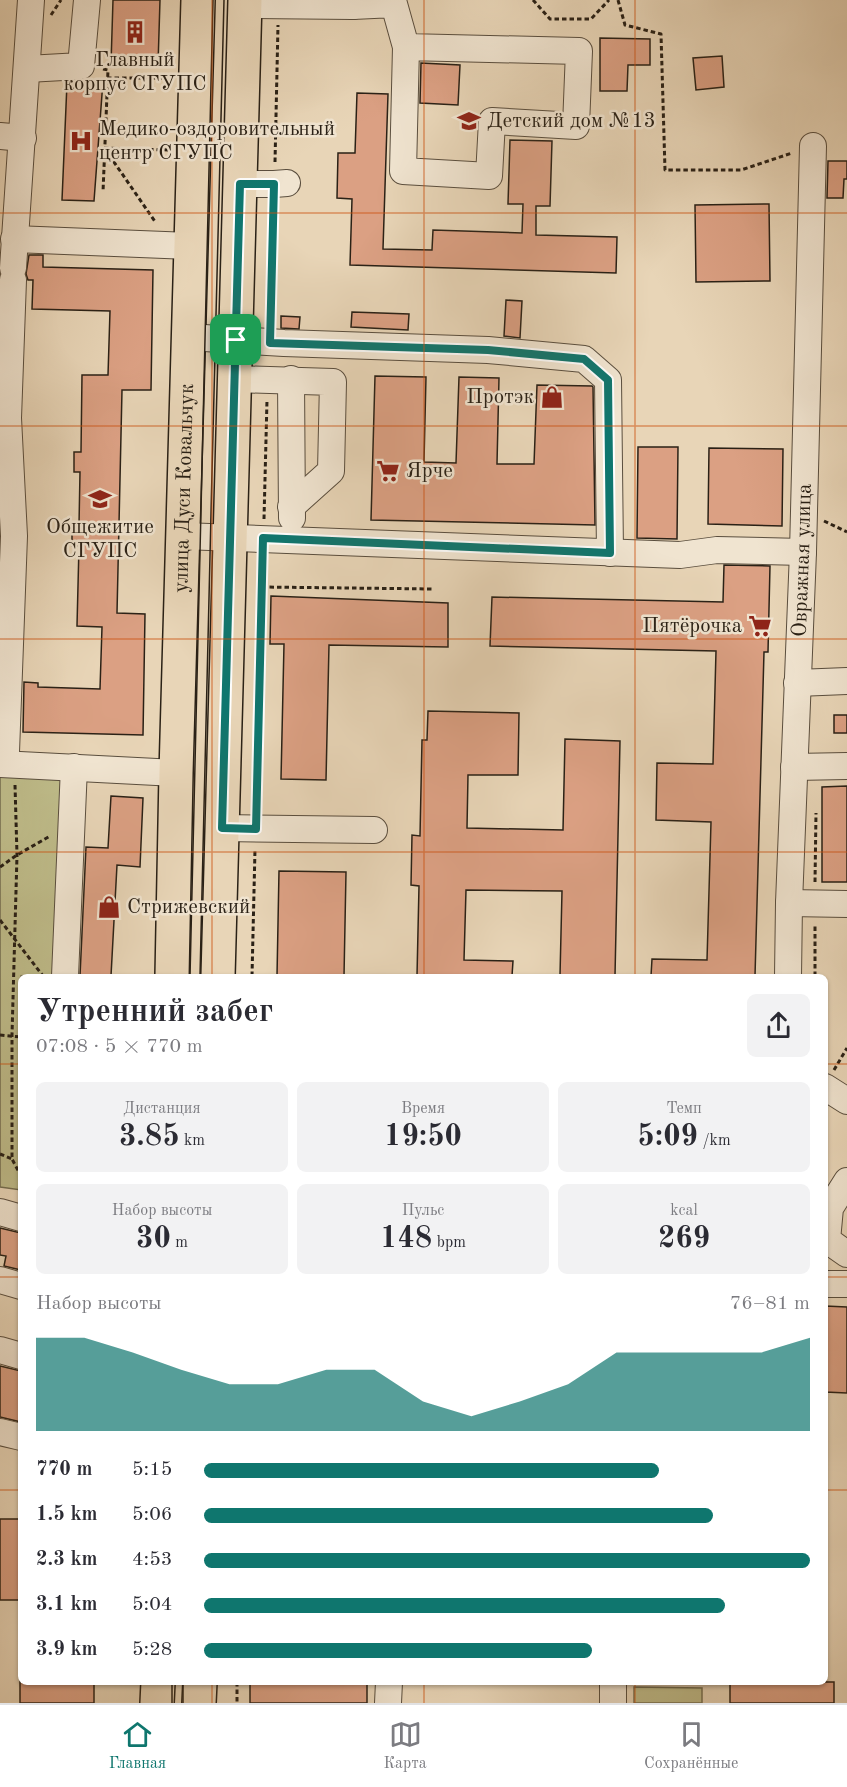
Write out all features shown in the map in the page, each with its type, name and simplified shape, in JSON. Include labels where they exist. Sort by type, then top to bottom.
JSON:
[{"type":"main road","name":"улица Дуси Ковальчук","points":[[172,974],[188,337],[181,246],[198,0]]},
{"type":"main road","points":[[218,974],[245,2]]},
{"type":"main road","points":[[157,1703],[158,1685]]},
{"type":"main road","points":[[199,1703],[200,1685]]},
{"type":"street","points":[[32,0],[27,69],[12,137],[14,239],[4,417],[7,535],[5,758],[74,767],[176,773]]},
{"type":"street","points":[[27,69],[81,66],[87,0]]},
{"type":"street","points":[[245,2],[278,6],[394,4],[406,47],[403,171],[489,176],[492,121],[576,126],[579,51],[406,47]]},
{"type":"street","name":"Овражная улица","points":[[788,974],[803,552],[813,146]]},
{"type":"street","points":[[240,184],[280,184]]},
{"type":"street","points":[[14,239],[181,246]]},
{"type":"street","points":[[188,337],[270,343],[488,350],[584,359],[608,380],[610,553]]},
{"type":"street","points":[[235,379],[333,382],[331,471],[291,507]]},
{"type":"street","points":[[280,380],[292,539]]},
{"type":"street","points":[[183,536],[680,555],[717,550],[803,552]]},
{"type":"street","points":[[798,683],[847,681]]},
{"type":"street","points":[[794,767],[847,766]]},
{"type":"street","points":[[64,974],[74,767]]},
{"type":"street","points":[[222,828],[374,830]]},
{"type":"street","points":[[789,903],[847,904]]},
{"type":"street","points":[[828,1081],[847,1101]]},
{"type":"street","points":[[828,1232],[831,1208],[847,1181]]},
{"type":"street","points":[[0,1212],[18,1217]]},
{"type":"street","points":[[828,1241],[847,1254]]},
{"type":"street","points":[[0,1280],[18,1285]]},
{"type":"street","points":[[828,1284],[847,1284]]},
{"type":"street","points":[[0,1350],[18,1355]]},
{"type":"street","points":[[0,1432],[18,1436]]},
{"type":"street","points":[[388,1703],[389,1685]]},
{"type":"street","points":[[613,1685],[613,1703]]},
{"type":"path","points":[[533,0],[550,19],[591,19],[609,0]]},
{"type":"path","points":[[618,0],[625,25],[661,34],[665,170],[741,170],[813,146]]},
{"type":"path","points":[[270,343],[280,184],[278,6]]},
{"type":"path","points":[[81,66],[108,70],[104,192]]},
{"type":"path","points":[[107,78],[176,78]]},
{"type":"path","points":[[104,148],[181,246]]},
{"type":"path","points":[[104,148],[174,150]]},
{"type":"path","points":[[252,974],[263,538],[280,380]]},
{"type":"path","points":[[262,587],[434,590]]},
{"type":"path","points":[[5,758],[17,855],[12,1035],[12,1159],[18,1170]]},
{"type":"path","points":[[814,974],[816,812]]},
{"type":"path","points":[[0,867],[73,824]]},
{"type":"path","points":[[0,920],[42,974]]},
{"type":"path","points":[[0,1035],[18,1036]]},
{"type":"path","points":[[828,1081],[847,1048]]},
{"type":"path","points":[[0,1154],[12,1159]]},
{"type":"path","points":[[237,1685],[237,1703]]},
{"type":"shaded area","points":[[0,771],[66,773],[55,974],[18,974],[18,1190],[0,1187]]},
{"type":"shaded area","points":[[634,1687],[702,1688],[702,1703],[634,1703]]},
{"type":"building","name":"Главный корпус СГУПС","points":[[113,0],[160,0],[158,65],[111,64]]},
{"type":"building","points":[[600,38],[650,39],[650,65],[628,65],[627,91],[600,91]]},
{"type":"building","points":[[722,56],[724,87],[696,90],[693,58]]},
{"type":"building","points":[[421,63],[460,65],[458,105],[420,103]]},
{"type":"building","name":"Медико-оздоровительный центр СГУПС","points":[[103,81],[94,201],[62,200],[67,83]]},
{"type":"building","points":[[357,93],[388,94],[383,249],[432,250],[433,230],[522,233],[523,204],[508,204],[510,140],[552,141],[550,206],[536,206],[536,235],[617,237],[616,273],[350,265],[352,199],[337,198],[338,153],[355,153]]},
{"type":"building","points":[[828,161],[847,161],[847,179],[844,179],[843,198],[827,198]]},
{"type":"building","points":[[769,204],[770,281],[696,282],[695,205]]},
{"type":"building","name":"Общежитие СГУПС","points":[[29,255],[43,255],[43,267],[153,270],[151,390],[122,390],[117,613],[145,614],[143,735],[23,732],[24,682],[38,683],[38,687],[100,689],[102,627],[77,626],[79,546],[72,546],[72,525],[79,525],[80,472],[74,472],[74,452],[81,452],[82,375],[108,375],[110,311],[32,309],[33,280],[28,280],[26,274]]},
{"type":"building","points":[[506,300],[522,301],[520,338],[504,336]]},
{"type":"building","points":[[352,312],[409,314],[408,330],[351,327]]},
{"type":"building","points":[[281,316],[300,317],[299,329],[281,328]]},
{"type":"building","points":[[375,376],[426,377],[424,462],[456,463],[459,377],[499,378],[497,464],[534,464],[537,385],[592,386],[595,525],[371,520]]},
{"type":"building","points":[[638,447],[678,447],[677,539],[637,538]]},
{"type":"building","points":[[709,448],[783,449],[782,526],[708,524]]},
{"type":"building","points":[[724,565],[770,566],[768,652],[764,652],[755,974],[651,974],[652,959],[707,960],[711,822],[656,820],[657,763],[713,764],[716,651],[490,646],[492,597],[723,602]]},
{"type":"building","points":[[271,596],[448,603],[448,647],[329,645],[326,780],[281,779],[284,644],[270,644]]},
{"type":"building","points":[[428,711],[519,713],[518,775],[468,775],[467,828],[563,830],[565,739],[620,741],[615,974],[560,974],[562,891],[466,890],[464,960],[513,961],[512,974],[417,974],[419,886],[411,885],[412,835],[420,836],[422,740],[427,740]]},
{"type":"building","points":[[834,715],[847,715],[847,733],[834,733]]},
{"type":"building","points":[[847,786],[847,882],[822,882],[822,787]]},
{"type":"building","points":[[111,796],[143,798],[140,867],[117,865],[111,974],[80,974],[86,847],[108,848]]},
{"type":"building","points":[[279,871],[346,872],[344,974],[277,974]]},
{"type":"building","points":[[0,1228],[18,1232],[18,1269],[4,1266],[6,1256],[0,1255]]},
{"type":"building","points":[[828,1306],[847,1307],[847,1393],[828,1392]]},
{"type":"building","points":[[0,1366],[18,1370],[18,1421],[0,1417]]},
{"type":"building","points":[[0,1519],[18,1519],[18,1600],[0,1600]]},
{"type":"building","points":[[828,1682],[834,1682],[834,1703],[730,1703],[730,1685],[828,1685]]},
{"type":"building","points":[[20,1685],[94,1685],[94,1703],[20,1703]]},
{"type":"building","points":[[250,1685],[367,1685],[367,1703],[250,1703]]},
{"type":"tram line","points":[[190,974],[213,0]]},
{"type":"tram line","points":[[200,974],[224,0]]},
{"type":"tram line","points":[[172,1685],[172,1703]]},
{"type":"tram line","points":[[183,1685],[183,1703]]},
{"type":"place","name":"Главный корпус СГУПС","points":[[135,32]]},
{"type":"place","name":"Детский дом №13","points":[[469,121]]},
{"type":"place","name":"Медико-оздоровительный центр СГУПС","points":[[81,141]]},
{"type":"place","name":"Протэк","points":[[552,397]]},
{"type":"place","name":"Ярче","points":[[388,471]]},
{"type":"place","name":"Общежитие СГУПС","points":[[100,499]]},
{"type":"place","name":"Пятёрочка","points":[[760,626]]},
{"type":"place","name":"Стрижевский","points":[[109,907]]},
{"type":"route","points":[[240,184],[274,184],[270,343],[488,350],[584,359],[608,380],[610,553],[263,538],[256,829],[222,828],[236,340],[240,184]]}]
